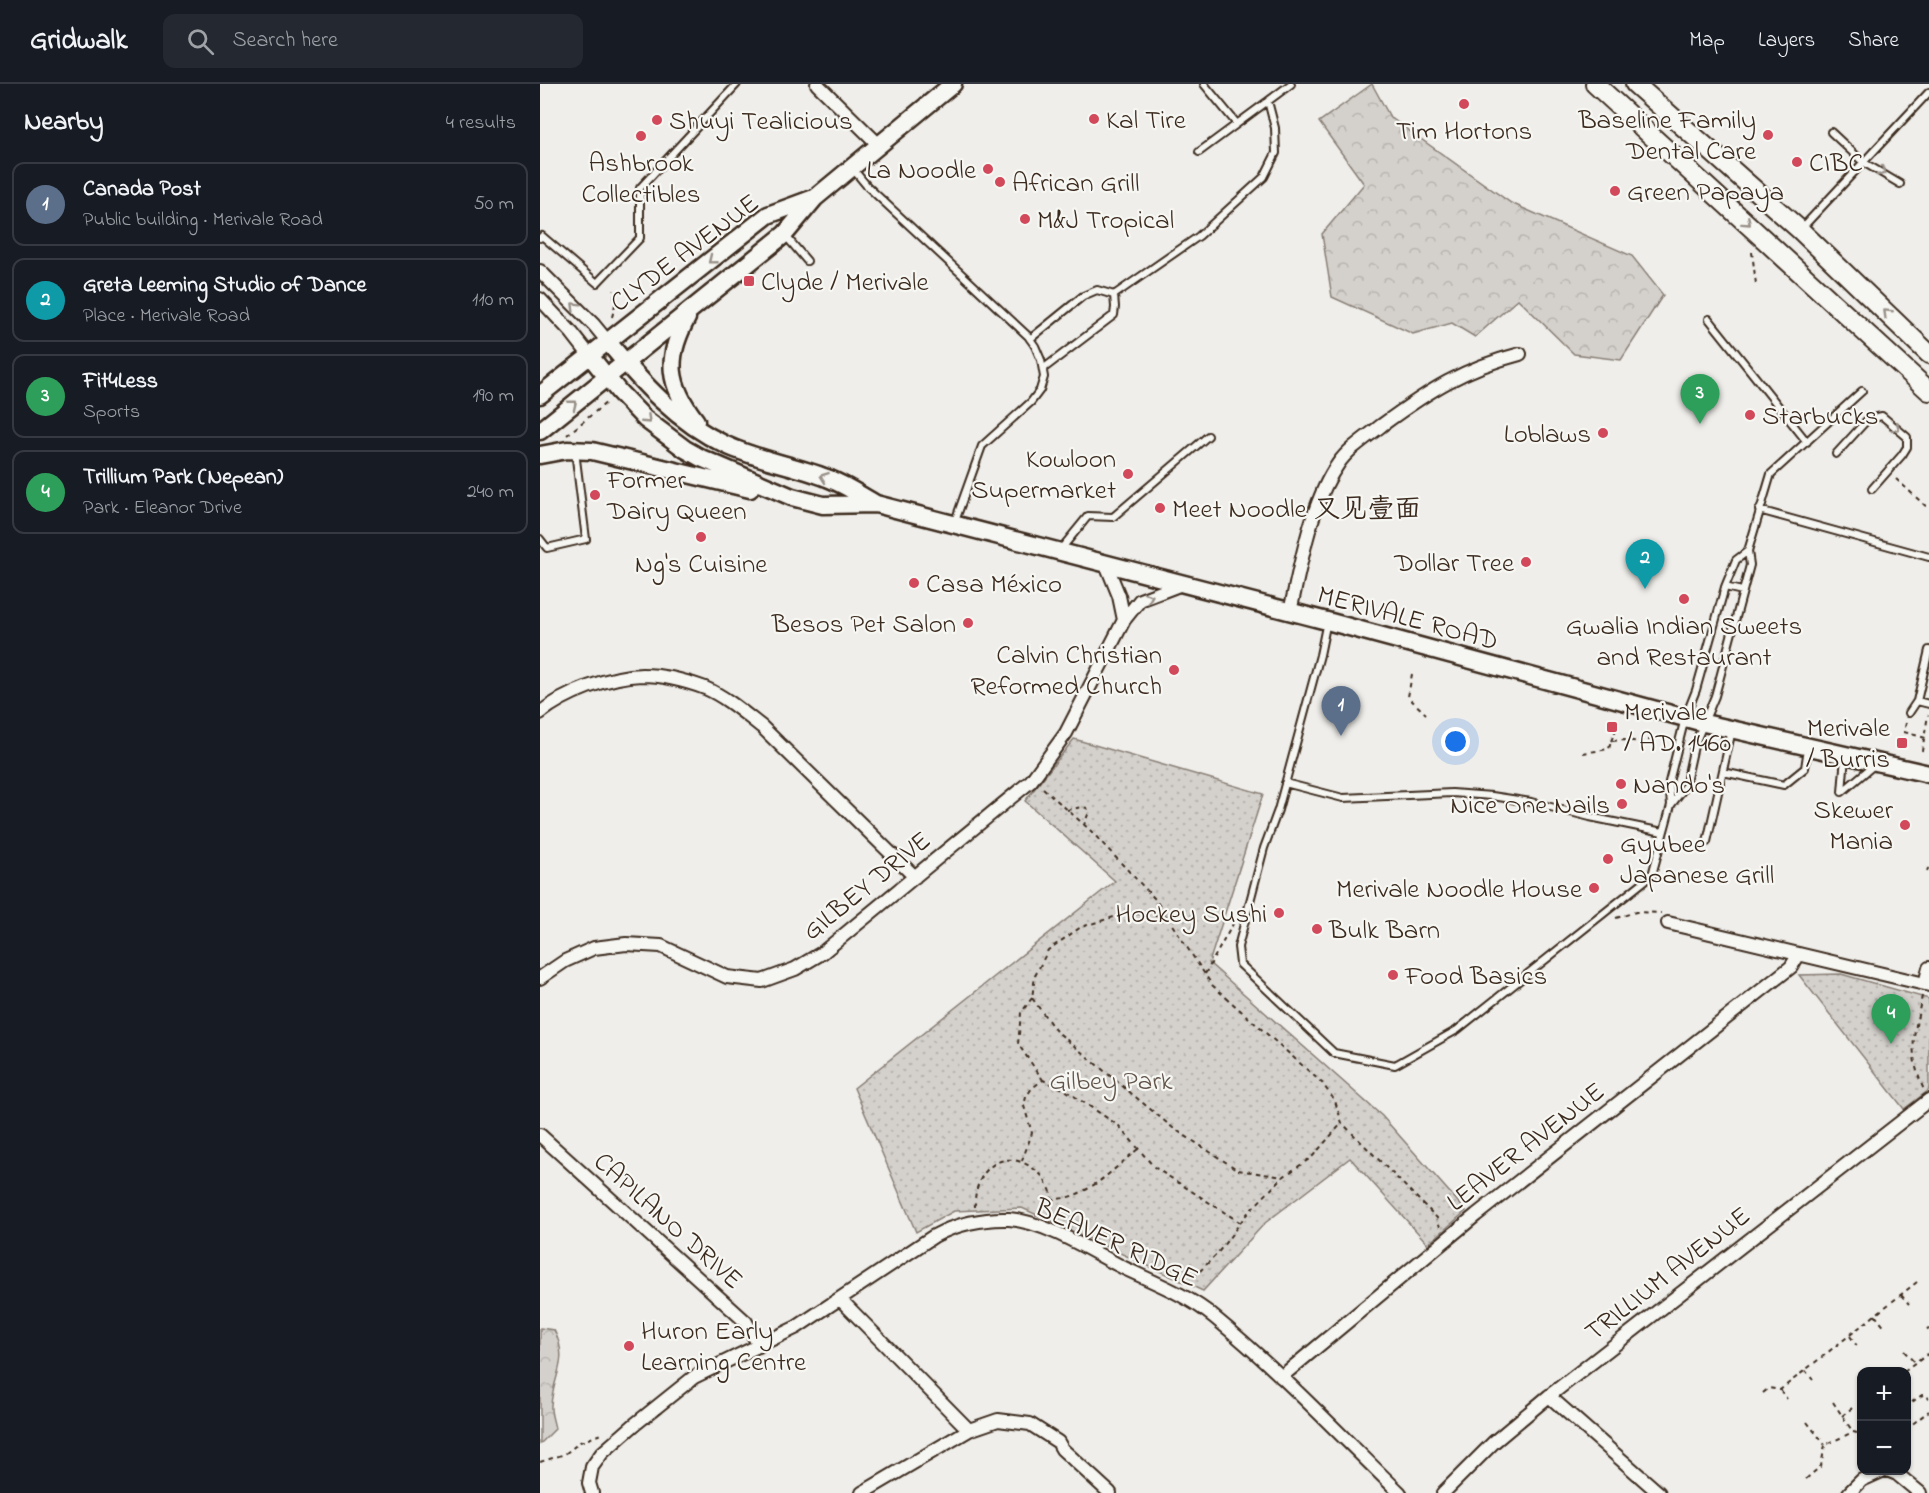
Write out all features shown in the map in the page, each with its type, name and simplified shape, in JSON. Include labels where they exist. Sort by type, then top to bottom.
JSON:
[{"type":"main road","name":"CLYDE AVENUE","points":[[607,378],[785,234],[815,198],[953,84]]},
{"type":"main road","points":[[1595,84],[1929,391]]},
{"type":"main road","points":[[1635,84],[1800,230],[1929,354]]},
{"type":"main road","name":"CLYDE AVENUE","points":[[590,356],[768,215],[815,198]]},
{"type":"main road","points":[[1781,253],[1800,230]]},
{"type":"main road","points":[[692,310],[675,342],[672,358],[673,374],[678,395],[706,434]]},
{"type":"main road","name":"MERIVALE ROAD","points":[[608,342],[672,409],[706,434],[740,451],[828,478],[876,504],[1327,621],[1704,723],[1929,774]]},
{"type":"main road","points":[[540,395],[590,356]]},
{"type":"main road","name":"MERIVALE ROAD","points":[[590,356],[607,378],[645,418],[685,449],[737,475],[792,497],[823,505],[876,504]]},
{"type":"main road","points":[[540,431],[607,378]]},
{"type":"main road","points":[[540,455],[570,444],[726,484],[792,497]]},
{"type":"street","points":[[817,84],[879,144]]},
{"type":"street","points":[[540,270],[608,342]]},
{"type":"street","points":[[540,299],[590,356]]},
{"type":"street","points":[[1290,612],[1305,543],[1320,500],[1337,465],[1353,447],[1419,397],[1466,371],[1520,354]]},
{"type":"street","points":[[1106,564],[1121,604],[1124,620]]},
{"type":"street","name":"GILBEY DRIVE","points":[[540,978],[565,961],[594,948],[626,944],[660,946],[727,977],[762,981],[795,969],[822,953],[1032,779],[1066,733],[1124,620],[1140,600],[1182,584]]},
{"type":"street","points":[[540,714],[548,707],[596,683],[642,675],[674,680],[706,689],[735,705],[762,727],[915,877]]},
{"type":"street","points":[[1668,923],[1927,985],[1929,968]]},
{"type":"street","name":"LEAVER AVENUE","points":[[1281,1377],[1444,1241],[1791,967],[1800,954]]},
{"type":"street","name":"TRILLIUM AVENUE","points":[[1443,1493],[1494,1442],[1549,1396],[1929,1100]]},
{"type":"street","name":"CAPILANO DRIVE","points":[[540,1135],[746,1322],[759,1346]]},
{"type":"street","name":"BEAVER RIDGE","points":[[592,1493],[589,1483],[592,1467],[602,1453],[694,1377],[797,1327],[951,1227],[1010,1219],[1046,1229],[1178,1294],[1213,1316],[1281,1377],[1400,1493]]},
{"type":"street","points":[[841,1300],[969,1430]]},
{"type":"street","points":[[1549,1396],[1659,1493]]},
{"type":"street","points":[[862,1493],[969,1430],[998,1420],[1030,1425],[1058,1442],[1062,1449],[1110,1493]]},
{"type":"street","points":[[1849,1493],[1862,1480],[1874,1475]]},
{"type":"street","points":[[1899,1475],[1920,1493]]},
{"type":"lane","points":[[540,238],[542,236],[597,283],[639,238],[640,188],[737,84]]},
{"type":"lane","points":[[1204,84],[1237,124]]},
{"type":"lane","points":[[1199,152],[1292,84]]},
{"type":"lane","points":[[1800,230],[1929,92]]},
{"type":"lane","points":[[1114,296],[1199,236],[1264,177],[1276,153],[1275,128],[1268,101]]},
{"type":"lane","points":[[1831,132],[1863,162],[1899,184]]},
{"type":"lane","points":[[851,167],[867,186],[1030,339],[1041,360],[1044,377],[1040,390],[1031,402],[982,446],[953,524]]},
{"type":"lane","points":[[785,234],[807,261]]},
{"type":"lane","points":[[1030,339],[1083,296],[1097,290],[1114,296]]},
{"type":"lane","points":[[1042,369],[1113,315],[1114,296]]},
{"type":"lane","points":[[1709,319],[1807,442]]},
{"type":"lane","points":[[1327,621],[1278,810],[1264,848],[1238,947],[1240,964],[1334,1053],[1395,1065],[1457,1030],[1652,875],[1671,805],[1685,787],[1694,746],[1715,696],[1750,565],[1748,551],[1771,474],[1862,391]]},
{"type":"lane","points":[[1836,454],[1868,419],[1882,416],[1907,437],[1907,447],[1872,489]]},
{"type":"lane","points":[[1059,552],[1088,516],[1113,517],[1208,436]]},
{"type":"lane","points":[[540,539],[547,548],[586,539],[570,444]]},
{"type":"lane","points":[[1759,510],[1929,557]]},
{"type":"lane","points":[[1671,805],[1669,782],[1685,718],[1696,690],[1725,587],[1736,560],[1748,551]]},
{"type":"lane","points":[[1725,587],[1742,591]]},
{"type":"lane","points":[[1910,713],[1917,701],[1928,668],[1929,650]]},
{"type":"lane","points":[[1917,701],[1929,704]]},
{"type":"lane","points":[[1707,842],[1732,730]]},
{"type":"lane","points":[[1723,772],[1784,785],[1805,768],[1808,747]]},
{"type":"lane","points":[[1845,755],[1842,792],[1876,762]]},
{"type":"lane","points":[[1285,783],[1343,798],[1452,793],[1492,796],[1532,802],[1663,832]]},
{"type":"path","points":[[1752,246],[1756,284]]},
{"type":"path","points":[[611,320],[615,304],[614,290]]},
{"type":"path","points":[[570,444],[609,400]]},
{"type":"path","points":[[1888,472],[1929,509]]},
{"type":"path","points":[[1412,674],[1408,697],[1426,714]]},
{"type":"path","points":[[1922,751],[1929,704]]},
{"type":"path","points":[[1907,721],[1904,732],[1929,739]]},
{"type":"path","points":[[1584,753],[1609,749],[1618,725]]},
{"type":"path","points":[[1611,741],[1641,742],[1655,739]]},
{"type":"path","points":[[1032,779],[1084,825],[1155,899],[1212,985],[1322,1083],[1335,1101],[1342,1123],[1437,1218],[1444,1241]]},
{"type":"path","points":[[1067,810],[1087,808],[1089,812],[1084,825]]},
{"type":"path","points":[[1927,872],[1929,864]]},
{"type":"path","points":[[1616,918],[1636,912],[1666,913],[1668,923]]},
{"type":"path","points":[[1167,916],[1127,913],[1081,927],[1048,950],[1035,976],[1032,998],[1021,1012],[1018,1044],[1043,1080],[1065,1090],[1119,1126],[1154,1167],[1241,1223]]},
{"type":"path","points":[[1205,974],[1232,925],[1235,914]]},
{"type":"path","points":[[1927,985],[1912,1044],[1915,1069],[1929,1100]]},
{"type":"path","points":[[1032,998],[1055,1030],[1173,1128],[1238,1170],[1283,1177]]},
{"type":"path","points":[[1022,1161],[1032,1133],[1024,1106],[1026,1097],[1032,1088],[1043,1080]]},
{"type":"path","points":[[1178,1294],[1217,1254],[1246,1215],[1283,1177],[1312,1157],[1342,1123]]},
{"type":"path","points":[[1050,1199],[1063,1200],[1077,1195],[1138,1149]]},
{"type":"path","points":[[976,1222],[974,1199],[976,1185],[995,1163],[1009,1159],[1022,1161],[1041,1174],[1051,1193],[1046,1229]]},
{"type":"path","points":[[1780,1390],[1917,1282]]},
{"type":"path","points":[[1901,1295],[1909,1304]]},
{"type":"path","points":[[1875,1316],[1885,1328]]},
{"type":"path","points":[[1850,1336],[1857,1346]]},
{"type":"path","points":[[1904,1351],[1915,1364]]},
{"type":"path","points":[[1910,1367],[1929,1353]]},
{"type":"path","points":[[1805,1370],[1813,1380]]},
{"type":"path","points":[[1763,1393],[1769,1388],[1780,1390],[1787,1399]]},
{"type":"path","points":[[1912,1402],[1922,1395],[1929,1398]]},
{"type":"path","points":[[1833,1402],[1854,1432]]},
{"type":"path","points":[[1842,1416],[1852,1408]]},
{"type":"path","points":[[1911,1425],[1929,1411]]},
{"type":"path","points":[[1806,1479],[1821,1466],[1825,1445],[1807,1422]]},
{"type":"path","points":[[1825,1445],[1857,1433]]},
{"type":"path","points":[[540,1462],[566,1454],[580,1442]]},
{"type":"green space","points":[[1372,84],[1390,117],[1511,203],[1632,256],[1663,295],[1621,360],[1574,354],[1518,299],[1475,337],[1452,323],[1413,334],[1332,297],[1322,234],[1364,184],[1319,122]]},
{"type":"green space","name":"Gilbey Park","points":[[1074,739],[1263,794],[1209,963],[1382,1116],[1466,1211],[1428,1244],[1350,1158],[1265,1223],[1203,1291],[1022,1208],[954,1211],[916,1232],[854,1088],[1115,881],[1025,801]]},
{"type":"green space","points":[[1841,974],[1929,999],[1929,1090],[1904,1109],[1799,975]]},
{"type":"green space","points":[[540,1328],[554,1330],[559,1341],[561,1359],[551,1405],[555,1429],[540,1444]]},
{"type":"place","name":"Tim Hortons","points":[[1464,104]]},
{"type":"place","name":"Kal Tire","points":[[1094,119]]},
{"type":"place","name":"Shuyi Tealicious","points":[[657,120]]},
{"type":"place","name":"Baseline Family Dental Care","points":[[1768,135]]},
{"type":"place","name":"Ashbrook Collectibles","points":[[641,136]]},
{"type":"place","name":"CIBC","points":[[1797,162]]},
{"type":"place","name":"La Noodle","points":[[988,169]]},
{"type":"place","name":"African Grill","points":[[1000,182]]},
{"type":"place","name":"Green Papaya","points":[[1615,191]]},
{"type":"place","name":"M&J Tropical","points":[[1025,219]]},
{"type":"place","name":"Clyde / Merivale","points":[[749,281]]},
{"type":"place","name":"Starbucks","points":[[1750,415]]},
{"type":"place","name":"Fit4Less","points":[[1700,424]]},
{"type":"place","name":"Loblaws","points":[[1603,433]]},
{"type":"place","name":"Kowloon Supermarket","points":[[1128,474]]},
{"type":"place","name":"Former Dairy Queen","points":[[595,495]]},
{"type":"place","name":"Meet Noodle 又见壹面","points":[[1160,508]]},
{"type":"place","name":"Ng's Cuisine","points":[[701,537]]},
{"type":"place","name":"Dollar Tree","points":[[1526,562]]},
{"type":"place","name":"Casa México","points":[[914,583]]},
{"type":"place","name":"Greta Leeming Studio of Dance","points":[[1645,589]]},
{"type":"place","name":"Gwalia Indian Sweets and Restaurant","points":[[1684,599]]},
{"type":"place","name":"Besos Pet Salon","points":[[968,623]]},
{"type":"place","name":"Calvin Christian Reformed Church","points":[[1174,670]]},
{"type":"place","name":"Merivale / AD. 1460","points":[[1612,727]]},
{"type":"place","name":"Canada Post","points":[[1341,736]]},
{"type":"place","name":"Merivale / Burris","points":[[1902,743]]},
{"type":"place","name":"Nando's","points":[[1621,784]]},
{"type":"place","name":"Nice One Nails","points":[[1622,804]]},
{"type":"place","name":"Skewer Mania","points":[[1905,825]]},
{"type":"place","name":"Gyubee Japanese Grill","points":[[1608,859]]},
{"type":"place","name":"Merivale Noodle House","points":[[1594,888]]},
{"type":"place","name":"Hockey Sushi","points":[[1279,913]]},
{"type":"place","name":"Bulk Barn","points":[[1317,929]]},
{"type":"place","name":"Food Basics","points":[[1393,975]]},
{"type":"place","name":"Trillium Park (Nepean)","points":[[1891,1044]]},
{"type":"place","name":"Huron Early Learning Centre","points":[[629,1346]]}]
